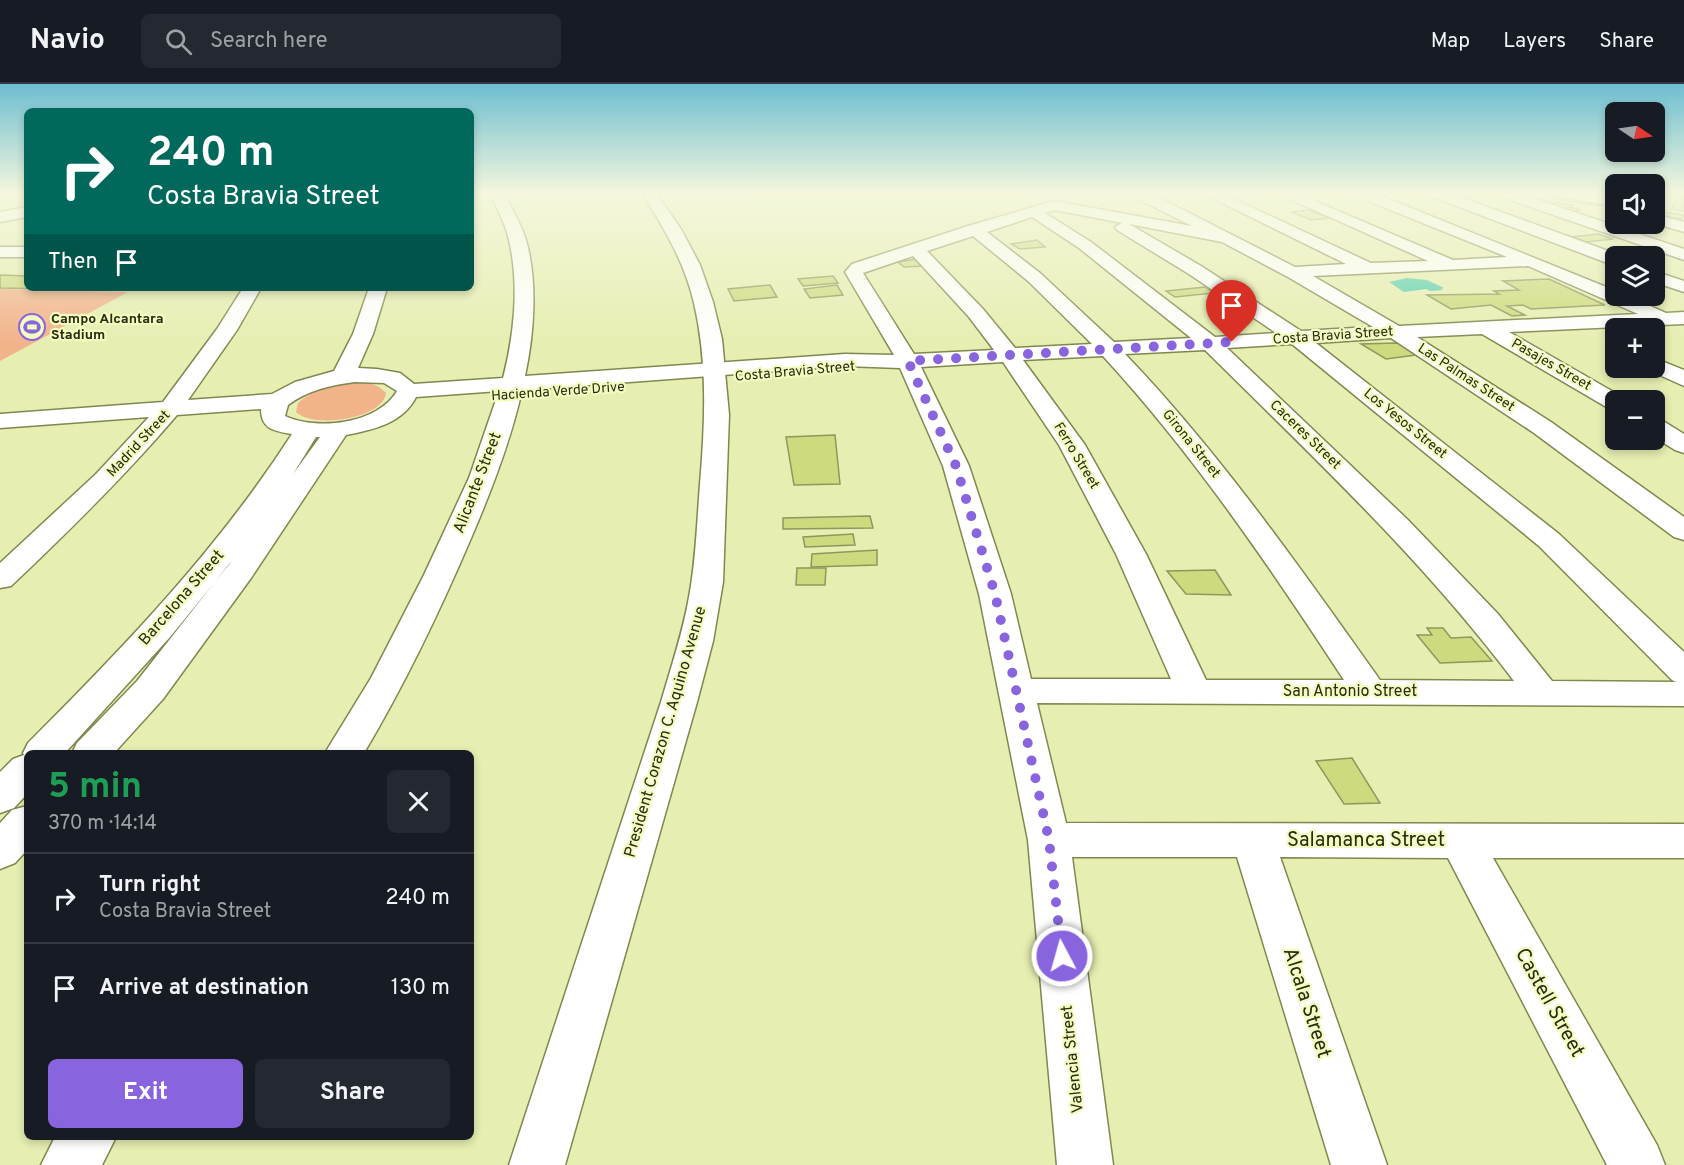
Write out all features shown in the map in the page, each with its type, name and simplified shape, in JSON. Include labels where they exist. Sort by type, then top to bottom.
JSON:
[{"type":"street","name":"Alicante Street","points":[[346,750],[367,718],[424,610],[484,476],[512,389],[522,334],[520,251],[518,243]]},
{"type":"street","name":"President Corazon C. Aquino Avenue","points":[[537,1165],[703,609],[711,545],[717,445],[715,373],[707,310],[692,264],[681,243]]},
{"type":"street","points":[[916,249],[932,243]]},
{"type":"street","name":"Girona Street","points":[[993,243],[1056,295],[1110,348],[1181,430],[1267,540],[1369,692]]},
{"type":"street","name":"Caceres Street","points":[[1084,243],[1210,343],[1398,526],[1486,621],[1543,694]]},
{"type":"street","name":"Los Yesos Street","points":[[1150,243],[1297,338],[1549,540],[1684,672]]},
{"type":"street","name":"Las Palmas Street","points":[[1238,243],[1293,272],[1395,332],[1508,405],[1684,531]]},
{"type":"street","points":[[1317,243],[1371,269]]},
{"type":"street","points":[[1400,243],[1452,266]]},
{"type":"street","points":[[1488,243],[1678,321]]},
{"type":"street","points":[[1571,243],[1605,256]]},
{"type":"street","points":[[1655,243],[1684,255]]},
{"type":"street","name":"Valencia Street","points":[[916,249],[858,268],[854,272],[908,361],[956,466],[995,594],[1049,840],[1085,1165]]},
{"type":"street","name":"Ferro Street","points":[[916,249],[976,313],[1072,445],[1131,554],[1194,691]]},
{"type":"street","points":[[0,254],[24,255]]},
{"type":"street","points":[[0,263],[24,255]]},
{"type":"street","points":[[1293,272],[1531,261]]},
{"type":"street","points":[[1665,280],[1684,287]]},
{"type":"street","name":"Madrid Street","points":[[0,579],[66,519],[166,415],[211,358],[250,291]]},
{"type":"street","points":[[343,376],[363,334],[377,291]]},
{"type":"street","name":"Costa Bravia Street","points":[[715,373],[848,369],[875,362],[1395,332],[1574,323],[1678,321]]},
{"type":"street","points":[[1574,323],[1605,339]]},
{"type":"street","name":"Pasajes Street","points":[[1487,328],[1605,397]]},
{"type":"street","points":[[367,375],[377,353]]},
{"type":"street","points":[[1665,370],[1684,379]]},
{"type":"street","name":"Hacienda Verde Drive","points":[[405,397],[715,373]]},
{"type":"street","points":[[0,422],[166,415],[275,407],[306,386],[343,376],[367,375],[400,381],[405,397],[377,419],[338,429],[307,431],[280,425],[273,420],[275,407]]},
{"type":"street","points":[[0,433],[166,415]]},
{"type":"street","name":"Barcelona Street","points":[[94,750],[157,681],[240,571],[338,429]]},
{"type":"street","name":"Barcelona Street","points":[[45,750],[103,689],[207,571],[265,496],[307,431]]},
{"type":"street","points":[[1665,433],[1684,445]]},
{"type":"street","name":"San Antonio Street","points":[[1016,691],[1684,694]]},
{"type":"street","points":[[0,797],[24,772]]},
{"type":"street","points":[[0,851],[24,825]]},
{"type":"street","name":"Salamanca Street","points":[[1049,840],[1461,841],[1679,848]]},
{"type":"street","name":"Alcala Street","points":[[1253,840],[1359,1165]]},
{"type":"street","name":"Castell Street","points":[[1461,841],[1637,1165]]},
{"type":"street","points":[[69,1165],[86,1140]]},
{"type":"shaded area","name":"Campo Alcantara Stadium","points":[[0,289],[128,292],[0,361]]},
{"type":"shaded area","points":[[354,383],[372,384],[379,387],[386,393],[382,402],[361,415],[346,419],[317,420],[296,412],[298,403],[310,394]]},
{"type":"water","points":[[1407,278],[1427,280],[1444,288],[1441,289],[1443,290],[1426,289],[1404,292],[1389,282]]},
{"type":"building","points":[[1041,243],[1045,247],[1020,249],[1011,244]]},
{"type":"building","points":[[916,259],[923,266],[904,267],[898,262]]},
{"type":"building","points":[[0,275],[24,276],[24,288],[0,288]]},
{"type":"building","points":[[833,276],[838,283],[803,286],[798,279]]},
{"type":"building","points":[[1549,279],[1605,305],[1531,309],[1523,305],[1507,306],[1525,315],[1512,316],[1491,305],[1451,309],[1427,295],[1499,294],[1494,291],[1519,290],[1503,281]]},
{"type":"building","points":[[770,285],[777,297],[734,301],[728,289]]},
{"type":"building","points":[[837,285],[843,295],[810,298],[804,289]]},
{"type":"building","points":[[1205,287],[1214,293],[1175,297],[1166,291]]},
{"type":"building","points":[[1398,343],[1416,355],[1386,359],[1361,344]]},
{"type":"building","points":[[835,435],[840,484],[794,485],[786,437]]},
{"type":"building","points":[[870,516],[873,528],[783,529],[783,518]]},
{"type":"building","points":[[853,534],[855,545],[805,547],[803,537]]},
{"type":"building","points":[[877,550],[877,565],[811,567],[812,554]]},
{"type":"building","points":[[797,568],[826,568],[825,585],[796,585]]},
{"type":"building","points":[[1215,570],[1231,595],[1186,594],[1167,571]]},
{"type":"building","points":[[1427,628],[1443,628],[1451,638],[1471,637],[1492,661],[1440,663],[1417,635],[1432,635]]},
{"type":"building","points":[[1352,758],[1380,803],[1344,804],[1316,761]]},
{"type":"place","name":"Campo Alcantara Stadium","points":[[32,327]]},
{"type":"route","points":[[1062,956],[1049,840],[995,594],[956,466],[908,361],[1232,342]]}]
